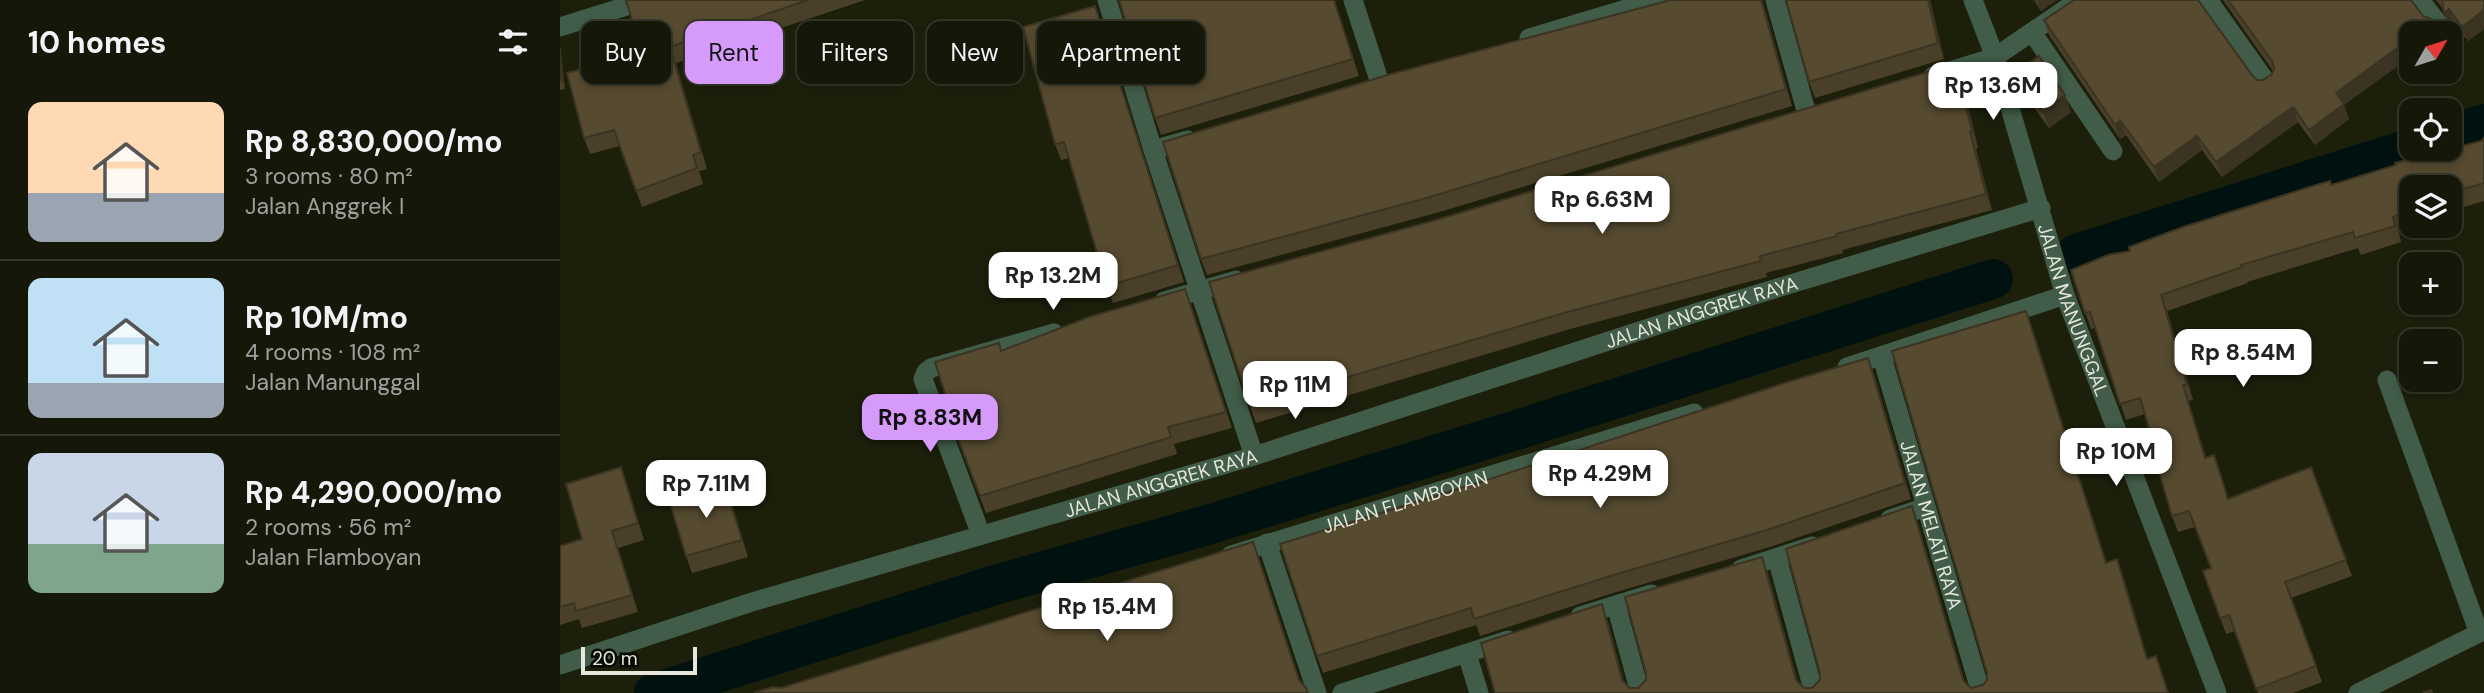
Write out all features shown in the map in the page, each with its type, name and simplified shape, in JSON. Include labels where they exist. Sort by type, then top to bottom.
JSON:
[{"type":"street","points":[[560,27],[646,0]]},
{"type":"street","points":[[1131,0],[1109,3],[1153,150],[1254,456]]},
{"type":"street","points":[[1353,0],[1380,83]]},
{"type":"street","points":[[1511,44],[1656,0]]},
{"type":"street","points":[[1775,0],[1807,114]]},
{"type":"street","name":"JALAN MANUNGGAL","points":[[1973,0],[1995,57],[2047,232],[2217,693]]},
{"type":"street","points":[[1920,80],[1995,57],[2079,0]]},
{"type":"street","points":[[2208,0],[2267,83]]},
{"type":"street","points":[[2420,0],[2436,21]]},
{"type":"street","points":[[2032,32],[2113,151]]},
{"type":"street","points":[[1153,150],[1207,134]]},
{"type":"street","name":"JALAN ANGGREK RAYA","points":[[560,665],[752,602],[1254,456],[1695,313],[2040,208]]},
{"type":"street","points":[[1151,304],[1253,276]]},
{"type":"street","points":[[1829,373],[1882,357],[2064,279]]},
{"type":"street","points":[[981,536],[925,387],[923,379],[926,372],[1077,326]]},
{"type":"street","name":"JALAN MELATI RAYA","points":[[1882,357],[1981,693]]},
{"type":"street","points":[[2358,693],[2479,633],[2387,380]]},
{"type":"street","name":"JALAN FLAMBOYAN","points":[[1215,559],[1708,409]]},
{"type":"street","points":[[1876,524],[1926,507]]},
{"type":"street","points":[[1727,572],[1827,541]]},
{"type":"street","points":[[1267,543],[1318,693]]},
{"type":"street","points":[[1777,558],[1814,693]]},
{"type":"street","points":[[1566,621],[1665,590]]},
{"type":"street","points":[[1616,605],[1640,693]]},
{"type":"street","points":[[1342,693],[1529,633]]},
{"type":"street","points":[[1467,653],[1479,693]]},
{"type":"building","points":[[808,0],[746,21],[685,21],[685,42],[671,47],[671,21],[633,21],[626,1]]},
{"type":"building","points":[[1119,0],[1334,0],[1353,59],[1155,118],[1145,84],[1205,84],[1205,21],[1125,21]]},
{"type":"building","points":[[1671,0],[1761,0],[1786,89],[1430,197],[1201,259],[1163,142],[1391,74]]},
{"type":"building","points":[[1786,0],[1928,0],[1938,43],[1809,82]]},
{"type":"building","points":[[2074,0],[2198,0],[2252,75],[2257,80],[2263,80],[2272,74],[2272,61],[2228,0],[2411,0],[2423,16],[2434,20],[2399,21],[2399,47],[2336,93],[2344,104],[2309,130],[2293,107],[2216,162],[2197,136],[2154,167],[2120,120],[2115,125],[2044,20]]},
{"type":"building","points":[[2442,0],[2484,0],[2484,10],[2462,27],[2462,21],[2458,21],[2449,9],[2444,13]]},
{"type":"building","points":[[1095,6],[1100,21],[1044,21]]},
{"type":"building","points":[[1037,23],[1037,78],[1023,27]]},
{"type":"building","points":[[671,50],[701,152],[693,155],[697,168],[636,191],[614,130],[584,138],[567,73],[581,69],[581,84],[671,84]]},
{"type":"building","points":[[2039,56],[2065,95],[2043,112],[2015,73]]},
{"type":"building","points":[[1944,67],[1945,70],[1957,67],[1986,194],[1836,234],[1837,236],[1760,256],[1761,261],[1564,313],[1250,406],[1209,282],[1436,220]]},
{"type":"building","points":[[1039,84],[1120,84],[1178,265],[1107,286],[1064,142],[1055,144]]},
{"type":"building","points":[[2484,138],[2484,183],[2462,189],[2462,175],[2399,175],[2399,215],[2393,217],[2395,226],[2355,238],[2353,232],[2241,265],[2242,267],[2161,295],[2187,384],[2183,385],[2205,458],[2214,455],[2228,499],[2311,467],[2346,560],[2285,582],[2316,666],[2256,689],[2229,615],[2220,618],[2203,571],[2211,568],[2189,511],[2172,516],[2159,472],[2162,471],[2140,398],[2120,404],[2090,312],[2085,313],[2071,270],[2108,255],[2130,251],[2129,247],[2183,227],[2330,181],[2331,185],[2403,161],[2462,161],[2462,146]]},
{"type":"building","points":[[1185,289],[1226,412],[1168,427],[1171,437],[980,496],[947,410],[950,409],[935,362],[999,343],[1001,351],[1089,317]]},
{"type":"building","points":[[2026,311],[2106,563],[2117,559],[2147,659],[2156,656],[2168,693],[1495,693],[1481,643],[1602,604],[1622,680],[1630,688],[1638,688],[1646,680],[1646,673],[1625,597],[1762,557],[1796,680],[1804,688],[1812,688],[1820,680],[1820,673],[1786,549],[1912,506],[1963,680],[1971,688],[1983,685],[1987,680],[1987,673],[1892,351]]},
{"type":"building","points":[[1868,358],[1905,483],[1767,530],[1474,619],[1471,608],[1317,656],[1280,544]]},
{"type":"building","points":[[621,467],[638,523],[612,531],[632,595],[576,611],[574,603],[560,607],[560,546],[582,539],[566,484]]},
{"type":"building","points":[[725,484],[742,540],[686,556],[669,500]]},
{"type":"building","points":[[1253,542],[1299,680],[1308,693],[754,693],[772,687],[781,688]]},
{"type":"waterway","points":[[2462,131],[2484,124]]},
{"type":"waterway","points":[[2076,254],[2399,152]]},
{"type":"waterway","points":[[654,693],[995,585],[1204,526],[1510,432],[1993,279]]}]
